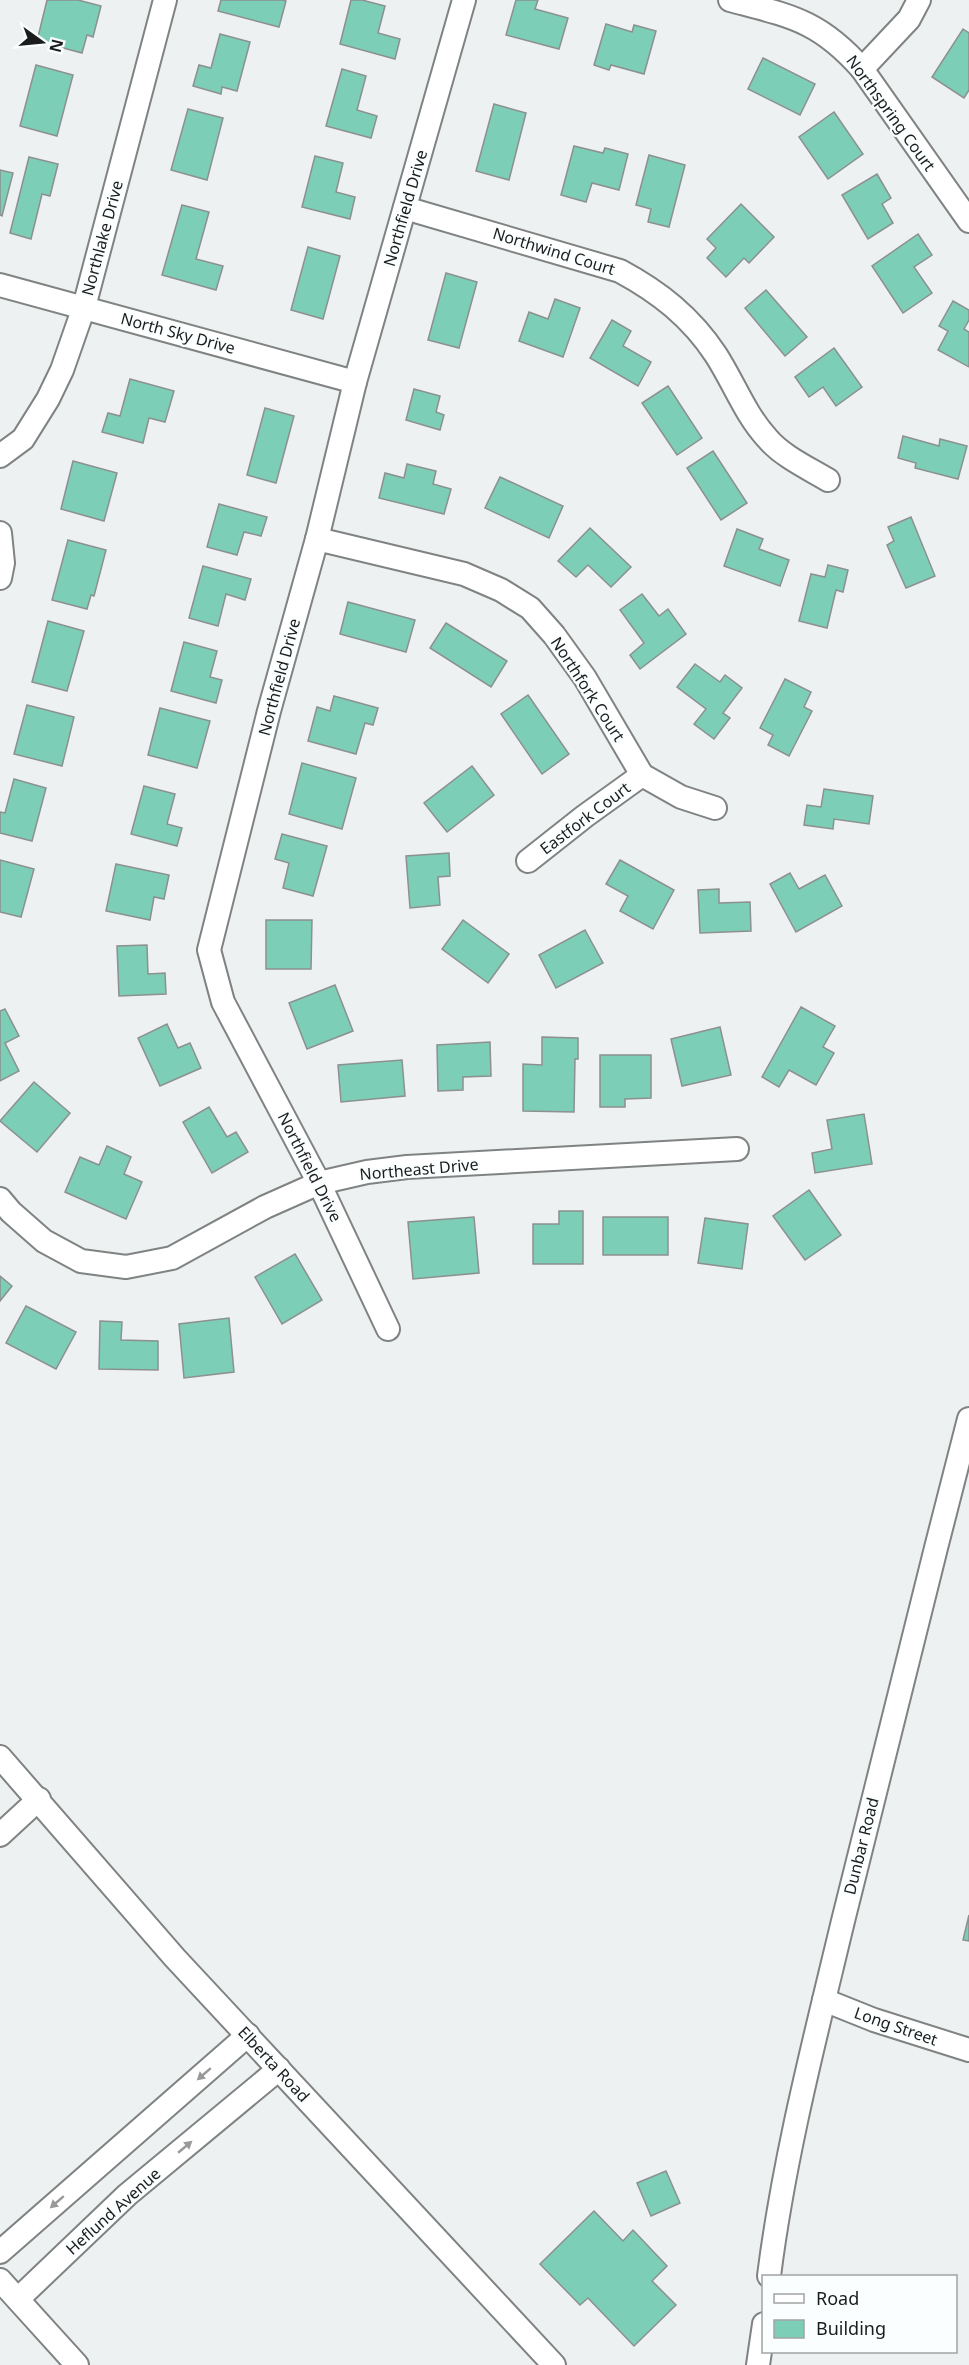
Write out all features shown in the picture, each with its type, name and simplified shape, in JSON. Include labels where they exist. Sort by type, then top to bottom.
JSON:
[{"type":"street","name":"Northlake Drive","points":[[0,456],[23,439],[48,399],[62,370],[84,307],[165,0]]},
{"type":"street","name":"Northfield Drive","points":[[388,1329],[319,1183],[223,1002],[209,950],[269,711],[317,539],[355,382],[464,0]]},
{"type":"street","name":"Northspring Court","points":[[730,0],[795,18],[826,34],[844,49],[862,69],[969,221]]},
{"type":"street","points":[[862,69],[909,19],[919,0]]},
{"type":"street","name":"Northwind Court","points":[[405,208],[620,271],[649,286],[675,306],[716,355],[738,398],[768,440],[828,480]]},
{"type":"street","name":"North Sky Drive","points":[[0,285],[355,382]]},
{"type":"street","points":[[0,533],[3,563],[0,578]]},
{"type":"street","name":"Northfork Court","points":[[317,539],[464,574],[501,590],[530,608],[554,635],[585,678],[642,775]]},
{"type":"street","points":[[642,775],[681,797],[715,808]]},
{"type":"street","name":"Eastfork Court","points":[[528,861],[642,775]]},
{"type":"street","name":"Northeast Drive","points":[[0,1199],[11,1212],[44,1241],[81,1261],[126,1267],[172,1258],[265,1207],[319,1183],[367,1172],[407,1167],[737,1149]]},
{"type":"street","name":"Dunbar Road","points":[[769,2275],[785,2179],[824,2000],[888,1734],[969,1419]]},
{"type":"street","name":"Elberta Road","points":[[0,1757],[176,1958],[554,2365]]},
{"type":"street","points":[[0,1835],[39,1799]]},
{"type":"street","name":"Long Street","points":[[824,2000],[874,2020],[969,2050]]},
{"type":"street","points":[[0,2252],[248,2035]]},
{"type":"street","name":"Heflund Avenue","points":[[18,2299],[127,2195],[279,2069]]},
{"type":"street","points":[[0,2280],[77,2365]]},
{"type":"street","points":[[758,2365],[762,2338]]},
{"type":"building","points":[[47,0],[78,0],[101,6],[93,37],[87,35],[82,53],[37,41]]},
{"type":"building","points":[[221,0],[286,1],[279,27],[218,11]]},
{"type":"building","points":[[351,0],[362,0],[385,6],[378,33],[400,39],[395,59],[340,44]]},
{"type":"building","points":[[516,0],[538,0],[535,9],[568,18],[559,49],[506,35]]},
{"type":"building","points":[[606,24],[632,32],[634,25],[656,31],[644,74],[611,65],[609,70],[594,65]]},
{"type":"building","points":[[963,29],[969,33],[969,90],[964,98],[932,77]]},
{"type":"building","points":[[220,34],[250,42],[237,91],[222,87],[221,94],[193,86],[199,65],[211,68]]},
{"type":"building","points":[[763,58],[815,84],[800,115],[748,89]]},
{"type":"building","points":[[36,65],[73,75],[57,136],[20,126]]},
{"type":"building","points":[[342,69],[366,76],[357,110],[377,116],[371,138],[326,126]]},
{"type":"building","points":[[494,104],[526,113],[509,180],[476,171]]},
{"type":"building","points":[[188,109],[223,118],[207,180],[171,170]]},
{"type":"building","points":[[834,112],[863,154],[828,179],[799,137]]},
{"type":"building","points":[[574,146],[603,153],[605,148],[628,154],[619,190],[592,183],[586,202],[561,195]]},
{"type":"building","points":[[649,155],[685,165],[669,227],[648,222],[651,209],[636,205]]},
{"type":"building","points":[[315,156],[343,163],[336,192],[355,197],[350,219],[302,207]]},
{"type":"building","points":[[29,157],[58,164],[50,196],[42,194],[31,239],[10,233]]},
{"type":"building","points":[[0,170],[13,173],[2,216],[0,215]]},
{"type":"building","points":[[877,174],[891,198],[882,204],[893,223],[868,239],[842,195]]},
{"type":"building","points":[[741,204],[774,237],[749,263],[744,258],[726,277],[707,258],[716,248],[707,239]]},
{"type":"building","points":[[182,205],[209,212],[196,259],[223,266],[216,290],[162,275]]},
{"type":"building","points":[[918,234],[932,255],[914,267],[932,293],[903,313],[872,266]]},
{"type":"building","points":[[308,247],[340,256],[323,319],[291,310]]},
{"type":"building","points":[[446,273],[477,282],[459,348],[428,340]]},
{"type":"building","points":[[766,290],[807,337],[785,356],[745,308]]},
{"type":"building","points":[[555,299],[580,308],[563,357],[519,341],[529,312],[548,319]]},
{"type":"building","points":[[953,301],[969,310],[969,320],[964,329],[969,332],[969,367],[938,350],[948,331],[939,326]]},
{"type":"building","points":[[612,320],[631,331],[623,346],[651,362],[638,386],[590,358]]},
{"type":"building","points":[[834,348],[862,387],[836,406],[823,387],[809,397],[795,377]]},
{"type":"building","points":[[130,379],[174,391],[165,422],[149,418],[143,443],[102,432],[108,413],[120,416]]},
{"type":"building","points":[[668,386],[702,438],[677,455],[642,403]]},
{"type":"building","points":[[414,389],[440,396],[436,412],[444,415],[440,430],[406,420]]},
{"type":"building","points":[[265,408],[294,416],[276,483],[247,475]]},
{"type":"building","points":[[903,436],[939,446],[940,439],[967,446],[958,479],[915,468],[916,463],[898,458]]},
{"type":"building","points":[[713,451],[747,503],[721,520],[687,468]]},
{"type":"building","points":[[73,461],[117,473],[104,521],[61,509]]},
{"type":"building","points":[[407,464],[436,471],[433,484],[451,489],[444,514],[379,498],[385,473],[404,478]]},
{"type":"building","points":[[500,477],[563,506],[549,538],[485,508]]},
{"type":"building","points":[[219,504],[267,517],[261,536],[244,532],[237,555],[207,547]]},
{"type":"building","points":[[911,517],[935,576],[906,588],[887,545],[894,541],[888,527]]},
{"type":"building","points":[[590,528],[631,567],[611,587],[588,565],[576,577],[558,561]]},
{"type":"building","points":[[737,529],[763,539],[759,549],[789,560],[780,586],[724,566]]},
{"type":"building","points":[[68,540],[106,550],[94,596],[91,595],[87,609],[52,600]]},
{"type":"building","points":[[828,565],[848,570],[843,592],[836,590],[827,628],[799,621],[811,574],[825,577]]},
{"type":"building","points":[[203,566],[251,579],[245,600],[226,594],[218,626],[189,618]]},
{"type":"building","points":[[642,594],[659,616],[668,609],[686,634],[640,669],[630,655],[644,643],[620,610]]},
{"type":"building","points":[[348,602],[415,620],[406,652],[340,634]]},
{"type":"building","points":[[48,621],[84,631],[67,691],[32,682]]},
{"type":"building","points":[[446,623],[507,661],[491,687],[430,648]]},
{"type":"building","points":[[184,642],[217,651],[210,677],[222,680],[216,703],[171,691]]},
{"type":"building","points":[[695,664],[720,682],[725,675],[742,688],[723,713],[730,718],[714,739],[694,724],[706,709],[677,687]]},
{"type":"building","points":[[785,679],[811,692],[804,707],[812,711],[789,756],[768,745],[773,735],[760,728]]},
{"type":"building","points":[[528,695],[569,754],[542,774],[501,714]]},
{"type":"building","points":[[334,696],[378,708],[373,725],[365,723],[356,754],[308,741],[317,707],[330,711]]},
{"type":"building","points":[[27,705],[74,717],[62,766],[14,754]]},
{"type":"building","points":[[160,708],[210,721],[197,768],[148,755]]},
{"type":"building","points":[[302,763],[356,778],[342,829],[289,814]]},
{"type":"building","points":[[472,766],[494,795],[447,832],[424,803]]},
{"type":"building","points":[[14,779],[46,788],[32,841],[0,833],[0,812],[5,813]]},
{"type":"building","points":[[144,786],[175,794],[167,824],[182,828],[177,846],[131,834]]},
{"type":"building","points":[[824,789],[873,796],[869,824],[834,819],[833,829],[804,825],[807,805],[821,807]]},
{"type":"building","points":[[282,834],[327,846],[313,896],[283,888],[289,863],[275,859]]},
{"type":"building","points":[[449,853],[450,876],[438,877],[440,905],[410,908],[406,856]]},
{"type":"building","points":[[0,860],[34,869],[21,917],[0,912]]},
{"type":"building","points":[[620,860],[674,890],[653,929],[620,911],[628,896],[606,884]]},
{"type":"building","points":[[116,864],[169,875],[164,899],[154,897],[150,920],[106,911]]},
{"type":"building","points":[[790,873],[799,889],[825,875],[842,906],[796,932],[770,884]]},
{"type":"building","points":[[719,889],[719,903],[750,902],[751,931],[700,933],[698,890]]},
{"type":"building","points":[[266,920],[312,920],[311,969],[266,969]]},
{"type":"building","points":[[463,920],[509,954],[488,983],[442,949]]},
{"type":"building","points":[[585,930],[603,963],[556,988],[539,955]]},
{"type":"building","points":[[147,945],[148,974],[165,973],[166,994],[119,996],[117,946]]},
{"type":"building","points":[[335,985],[353,1031],[307,1049],[289,1003]]},
{"type":"building","points":[[801,1007],[835,1026],[823,1047],[834,1053],[816,1085],[789,1070],[779,1087],[762,1077]]},
{"type":"building","points":[[5,1009],[19,1036],[5,1043],[19,1071],[0,1081],[0,1011]]},
{"type":"building","points":[[167,1024],[178,1048],[190,1043],[201,1068],[160,1086],[138,1038]]},
{"type":"building","points":[[720,1027],[731,1075],[682,1086],[671,1039]]},
{"type":"building","points":[[542,1037],[578,1038],[578,1059],[575,1059],[574,1112],[523,1111],[523,1064],[542,1065]]},
{"type":"building","points":[[490,1042],[491,1076],[463,1077],[463,1090],[438,1091],[437,1045]]},
{"type":"building","points":[[600,1055],[651,1055],[651,1098],[625,1099],[625,1107],[600,1107]]},
{"type":"building","points":[[402,1060],[405,1096],[341,1102],[338,1065]]},
{"type":"building","points":[[34,1082],[70,1113],[37,1152],[0,1121]]},
{"type":"building","points":[[209,1107],[227,1137],[236,1132],[248,1152],[212,1173],[183,1122]]},
{"type":"building","points":[[864,1114],[872,1164],[815,1173],[812,1153],[832,1149],[827,1120]]},
{"type":"building","points":[[107,1146],[131,1157],[124,1174],[142,1182],[126,1219],[65,1192],[80,1157],[99,1165]]},
{"type":"building","points":[[809,1190],[841,1235],[805,1260],[773,1216]]},
{"type":"building","points":[[559,1211],[583,1211],[583,1264],[533,1264],[533,1224],[559,1224]]},
{"type":"building","points":[[474,1217],[479,1273],[413,1279],[408,1222]]},
{"type":"building","points":[[603,1217],[668,1217],[668,1255],[603,1255]]},
{"type":"building","points":[[705,1218],[748,1224],[742,1269],[698,1263]]},
{"type":"building","points":[[295,1254],[322,1300],[282,1324],[255,1277]]},
{"type":"building","points":[[0,1276],[12,1286],[0,1301]]},
{"type":"building","points":[[26,1306],[76,1332],[56,1369],[6,1343]]},
{"type":"building","points":[[229,1318],[234,1372],[184,1378],[179,1324]]},
{"type":"building","points":[[100,1321],[122,1322],[121,1340],[158,1341],[158,1370],[99,1369]]},
{"type":"building","points":[[969,1915],[969,1941],[963,1940]]},
{"type":"building","points":[[666,2171],[680,2203],[651,2216],[637,2183]]},
{"type":"building","points":[[594,2211],[623,2241],[633,2230],[667,2266],[652,2281],[676,2305],[634,2346],[588,2298],[580,2305],[540,2264]]}]
